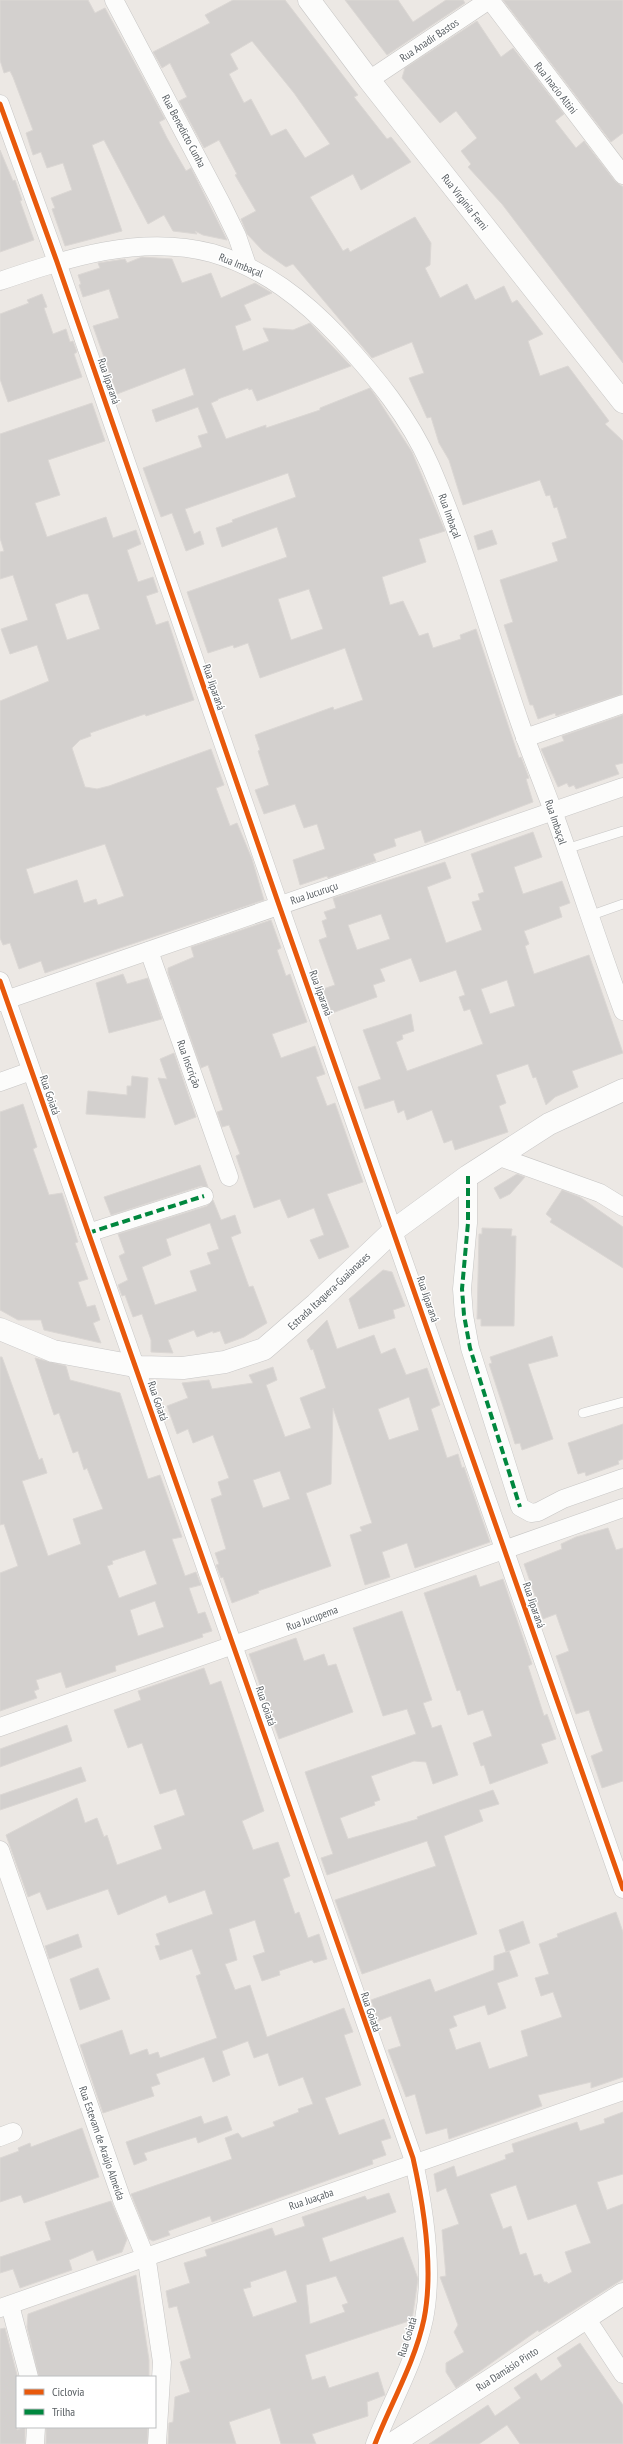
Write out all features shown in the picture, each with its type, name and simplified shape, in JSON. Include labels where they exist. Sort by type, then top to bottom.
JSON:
[{"type":"street","name":"Rua Benedicto Cunha","points":[[114,0],[221,203],[237,236],[247,265]]},
{"type":"street","name":"Rua Virginía Ferni","points":[[309,0],[369,80],[623,402]]},
{"type":"street","name":"Rua Anadir Bastos","points":[[369,80],[489,0]]},
{"type":"street","name":"Rua Inacio Altini","points":[[489,0],[623,175]]},
{"type":"street","name":"Rua Jiparaná","points":[[0,104],[57,262],[279,905],[394,1230],[623,1889]]},
{"type":"street","name":"Rua Imbaçal","points":[[0,281],[57,262],[105,250],[162,247],[210,253],[247,265],[265,274],[302,301],[323,320],[379,381],[411,429],[430,463],[525,738],[553,810],[623,1011]]},
{"type":"street","points":[[525,738],[623,704]]},
{"type":"street","name":"Rua Jucuruçu","points":[[3,1001],[623,787]]},
{"type":"street","name":"Rua Inscrição","points":[[149,950],[229,1177]]},
{"type":"street","name":"Rua Goiatá","points":[[0,982],[3,1001],[31,1071],[234,1645],[414,2163],[424,2222],[428,2268],[424,2318],[410,2363],[375,2444]]},
{"type":"street","points":[[0,1082],[31,1071]]},
{"type":"street","name":"Estrada Itaquera-Guaianases","points":[[0,1329],[53,1351],[135,1366],[190,1367],[225,1362],[264,1349],[311,1309],[394,1230],[468,1176],[549,1124],[623,1090]]},
{"type":"street","points":[[497,1156],[600,1193],[623,1207]]},
{"type":"street","points":[[468,1176],[468,1223],[462,1289],[464,1315],[470,1348],[520,1507],[531,1513],[538,1512],[563,1499],[623,1478]]},
{"type":"street","points":[[88,1233],[204,1196]]},
{"type":"street","name":"Rua Jucupema","points":[[0,1727],[623,1508]]},
{"type":"street","name":"Rua Estevam de Araújo Almeida","points":[[0,1850],[122,2200],[145,2257],[153,2295],[162,2362],[158,2444]]},
{"type":"street","name":"Rua Juaçaba","points":[[5,2306],[623,2090]]},
{"type":"street","name":"Rua Damásio Pinto","points":[[392,2444],[623,2294]]},
{"type":"street","points":[[5,2306],[29,2376]]},
{"type":"street","points":[[586,2318],[623,2374]]},
{"type":"street","points":[[35,2444],[36,2428]]},
{"type":"lane","points":[[566,849],[623,831]]},
{"type":"lane","points":[[589,916],[623,904]]},
{"type":"lane","points":[[583,1413],[623,1402]]},
{"type":"building","points":[[0,0],[88,0],[95,13],[105,8],[165,119],[159,122],[167,138],[186,171],[191,168],[227,240],[203,235],[195,231],[197,234],[173,231],[164,215],[148,224],[104,140],[92,145],[122,231],[65,246],[52,209],[55,208],[51,198],[72,190],[63,163],[47,168],[41,152],[33,155],[26,133],[33,130],[13,77],[10,71],[4,73],[0,60]]},
{"type":"building","points":[[233,0],[285,0],[358,95],[354,97],[387,139],[391,137],[411,162],[361,190],[353,174],[310,197],[343,251],[348,248],[350,252],[415,217],[431,243],[430,265],[425,268],[440,298],[467,284],[475,300],[504,286],[512,303],[517,300],[543,334],[528,341],[540,376],[568,366],[609,421],[605,424],[623,441],[622,694],[556,716],[555,713],[538,719],[533,705],[530,705],[504,625],[513,622],[500,580],[558,561],[552,543],[567,538],[557,507],[554,508],[550,495],[546,496],[540,480],[463,505],[449,460],[439,443],[431,417],[427,418],[409,378],[424,373],[412,342],[372,358],[293,264],[286,267],[263,251],[247,234],[241,219],[256,211],[235,175],[237,174],[219,140],[204,148],[179,101],[187,97],[170,63],[162,68],[153,52],[210,23],[205,15]],"holes":[[[252,41],[294,93],[330,144],[305,158],[286,129],[271,136],[251,99],[244,103],[229,74],[238,69],[230,54]]]},
{"type":"building","points":[[345,0],[398,0],[413,22],[446,0],[463,0],[465,3],[387,55]]},
{"type":"building","points":[[503,0],[623,0],[623,133],[611,142]]},
{"type":"building","points":[[477,21],[501,57],[513,48],[564,114],[555,121],[576,148],[584,141],[615,181],[623,187],[623,363],[502,204],[468,167],[471,164],[461,151],[477,138],[456,111],[440,123],[402,78],[405,68]]},
{"type":"building","points":[[0,150],[13,181],[15,180],[22,200],[20,201],[34,240],[0,252]]},
{"type":"building","points":[[142,257],[172,259],[182,283],[211,273],[221,298],[255,283],[272,293],[244,305],[251,320],[235,326],[243,351],[269,341],[263,328],[293,330],[310,323],[351,366],[257,401],[252,389],[249,390],[248,388],[211,403],[226,439],[266,425],[266,428],[320,410],[320,408],[370,388],[412,452],[445,531],[419,539],[426,562],[382,577],[390,605],[403,601],[419,636],[428,633],[433,648],[461,639],[460,635],[476,629],[519,758],[521,757],[529,778],[526,779],[533,802],[425,843],[421,830],[394,839],[396,846],[373,854],[376,861],[328,878],[327,876],[300,885],[293,860],[325,849],[317,824],[304,828],[295,804],[264,814],[255,790],[269,785],[258,751],[260,750],[255,735],[333,707],[334,710],[363,700],[345,648],[260,678],[248,643],[234,648],[233,645],[208,653],[187,592],[287,557],[277,527],[222,547],[216,528],[233,522],[232,520],[296,497],[288,473],[185,509],[194,534],[200,531],[204,544],[186,551],[172,513],[161,517],[143,468],[202,447],[198,436],[208,433],[198,407],[156,422],[152,410],[194,395],[185,368],[117,394],[93,326],[119,318],[109,289],[83,297],[79,285],[81,284],[78,275],[100,268],[98,263],[125,259],[127,263]],"holes":[[[309,589],[323,629],[291,640],[278,599]]]},
{"type":"building","points":[[42,294],[47,307],[44,308],[53,334],[66,329],[70,342],[73,341],[77,352],[74,354],[82,377],[8,402],[0,379],[0,314],[29,303],[27,300]]},
{"type":"building","points":[[92,403],[105,441],[48,460],[60,495],[35,503],[47,537],[106,517],[113,538],[136,530],[141,544],[127,550],[138,582],[153,577],[158,592],[146,596],[156,625],[168,621],[194,700],[146,716],[145,714],[90,733],[91,736],[80,740],[72,748],[85,787],[97,789],[109,786],[211,749],[224,785],[216,788],[230,826],[237,823],[252,859],[264,900],[45,973],[41,961],[19,969],[10,943],[3,945],[0,938],[0,701],[49,681],[37,645],[10,654],[1,629],[28,620],[13,575],[0,579],[0,552],[4,551],[0,538],[0,434]],"holes":[[[83,594],[88,594],[100,629],[67,640],[55,604]],[[105,844],[124,896],[98,905],[96,899],[84,903],[77,880],[34,894],[26,869]]]},
{"type":"building","points":[[492,530],[497,544],[478,550],[474,536]]},
{"type":"building","points":[[623,715],[623,763],[615,765],[619,774],[576,789],[574,785],[569,787],[567,783],[558,787],[541,749],[564,741],[562,736]]},
{"type":"building","points":[[533,832],[542,857],[514,867],[523,894],[562,881],[570,903],[559,907],[562,917],[524,931],[529,944],[525,946],[534,974],[589,955],[623,1053],[572,1071],[578,1087],[555,1097],[546,1105],[536,1077],[533,1078],[528,1064],[496,1075],[506,1103],[499,1106],[508,1132],[455,1150],[452,1140],[444,1143],[432,1110],[407,1120],[404,1110],[398,1113],[394,1100],[365,1109],[358,1087],[381,1079],[363,1030],[411,1014],[414,1031],[402,1035],[403,1039],[396,1042],[407,1071],[483,1044],[470,1009],[464,1011],[459,997],[465,995],[456,970],[420,982],[411,958],[380,969],[385,981],[373,985],[377,997],[332,1013],[323,989],[335,985],[319,940],[327,937],[322,921],[327,919],[324,912],[336,908],[333,898],[445,862],[451,878],[427,887],[446,943],[482,930],[472,902],[480,900],[478,894],[484,892],[471,854]],"holes":[[[381,914],[390,939],[357,950],[348,925]],[[507,980],[515,1006],[490,1014],[481,989]]]},
{"type":"building","points":[[271,920],[281,948],[277,950],[286,976],[290,974],[307,1022],[272,1034],[281,1058],[315,1046],[325,1074],[316,1077],[327,1106],[335,1103],[363,1182],[327,1194],[349,1247],[319,1259],[310,1240],[324,1235],[314,1208],[288,1218],[280,1199],[254,1208],[236,1156],[240,1154],[229,1125],[222,1127],[217,1112],[223,1110],[208,1065],[201,1068],[168,973],[168,968],[194,957],[191,947]]},
{"type":"building","points":[[123,974],[127,984],[148,978],[162,1019],[109,1033],[96,983]]},
{"type":"building","points":[[174,1053],[196,1117],[175,1125],[158,1078],[167,1079],[160,1059]]},
{"type":"building","points":[[132,1076],[148,1078],[145,1118],[86,1114],[88,1091],[127,1095],[127,1086],[131,1086]]},
{"type":"building","points":[[23,1104],[37,1147],[33,1149],[49,1195],[62,1193],[66,1205],[78,1242],[75,1243],[88,1279],[78,1282],[87,1307],[95,1305],[100,1320],[93,1323],[101,1343],[44,1330],[41,1320],[18,1320],[0,1310],[0,1112]]},
{"type":"building","points":[[200,1165],[208,1187],[201,1186],[111,1215],[104,1197]]},
{"type":"building","points":[[517,1174],[525,1177],[510,1194],[500,1199],[494,1188]]},
{"type":"building","points":[[562,1190],[580,1197],[623,1227],[623,1268],[550,1222],[552,1219],[546,1214]]},
{"type":"building","points":[[213,1200],[221,1220],[235,1215],[241,1233],[231,1237],[249,1287],[253,1286],[267,1323],[244,1337],[225,1344],[220,1331],[213,1333],[213,1331],[197,1337],[194,1330],[168,1340],[173,1353],[151,1352],[151,1340],[142,1314],[133,1317],[125,1295],[122,1296],[118,1285],[128,1280],[119,1256],[125,1253],[118,1234],[207,1206]],"holes":[[[210,1223],[219,1249],[207,1253],[211,1264],[190,1271],[197,1291],[155,1305],[142,1267],[171,1255],[166,1239]]]},
{"type":"building","points":[[482,1228],[512,1229],[511,1236],[516,1236],[514,1326],[481,1326],[481,1319],[477,1319],[479,1234],[482,1234]]},
{"type":"building","points":[[383,1270],[392,1272],[405,1306],[393,1310],[395,1318],[359,1329],[349,1299]]},
{"type":"building","points":[[327,1320],[337,1349],[374,1335],[381,1354],[395,1348],[406,1375],[427,1368],[440,1405],[431,1409],[447,1458],[458,1454],[490,1542],[415,1568],[407,1543],[382,1552],[390,1577],[365,1585],[350,1535],[362,1531],[360,1527],[372,1523],[333,1408],[331,1484],[306,1493],[331,1566],[258,1591],[259,1593],[232,1603],[223,1577],[221,1578],[216,1565],[219,1564],[215,1553],[226,1549],[211,1499],[222,1495],[218,1482],[229,1478],[213,1435],[193,1443],[188,1429],[177,1434],[167,1406],[188,1398],[182,1383],[209,1380],[212,1389],[253,1383],[249,1375],[273,1367],[277,1380],[266,1385],[285,1437],[311,1428],[300,1398],[326,1388],[313,1349],[311,1350],[307,1340]],"holes":[[[409,1397],[419,1430],[389,1440],[378,1409]],[[280,1471],[290,1499],[263,1508],[253,1480]]]},
{"type":"building","points":[[552,1336],[558,1356],[528,1364],[553,1439],[522,1450],[520,1443],[515,1444],[489,1364],[492,1363],[490,1357]]},
{"type":"building","points":[[0,1357],[2,1357],[39,1460],[42,1458],[47,1473],[22,1481],[48,1556],[81,1544],[73,1519],[103,1509],[87,1468],[84,1470],[78,1451],[73,1453],[59,1413],[54,1415],[35,1358],[66,1366],[70,1380],[120,1393],[148,1479],[160,1475],[182,1537],[172,1539],[185,1576],[196,1572],[201,1585],[189,1588],[198,1614],[205,1612],[212,1631],[202,1634],[203,1637],[115,1666],[116,1671],[66,1688],[61,1672],[36,1680],[39,1689],[34,1691],[37,1698],[0,1711],[0,1573],[18,1566],[4,1524],[0,1525]],"holes":[[[145,1550],[157,1584],[119,1598],[107,1566],[113,1564],[112,1561]],[[155,1601],[164,1627],[138,1636],[130,1610]]]},
{"type":"building","points":[[623,1424],[623,1459],[618,1461],[619,1464],[586,1476],[585,1472],[578,1474],[568,1443]]},
{"type":"building","points":[[608,1528],[616,1550],[623,1548],[623,1781],[602,1788],[591,1756],[603,1751],[589,1710],[576,1714],[556,1656],[569,1651],[556,1614],[543,1619],[524,1564],[562,1549],[561,1544],[576,1537]]},
{"type":"building","points":[[476,1575],[480,1587],[503,1579],[532,1664],[528,1666],[544,1716],[547,1714],[556,1739],[541,1744],[548,1763],[490,1784],[484,1765],[481,1766],[473,1743],[492,1736],[483,1710],[468,1715],[460,1690],[457,1691],[424,1593]]},
{"type":"building","points":[[402,1611],[432,1700],[423,1703],[432,1728],[441,1725],[458,1775],[433,1784],[426,1762],[414,1761],[371,1776],[380,1800],[374,1802],[375,1805],[340,1818],[348,1839],[418,1819],[417,1817],[493,1790],[499,1804],[479,1810],[483,1821],[444,1836],[477,1934],[362,1974],[335,1900],[436,1866],[427,1841],[327,1875],[321,1858],[333,1854],[305,1772],[416,1734],[407,1709],[383,1716],[353,1628]]},
{"type":"building","points":[[296,1638],[304,1661],[324,1654],[328,1666],[336,1664],[353,1712],[279,1739],[249,1654]]},
{"type":"building","points":[[204,1668],[210,1685],[221,1681],[264,1811],[242,1821],[253,1850],[278,1842],[290,1876],[283,1879],[295,1914],[299,1912],[308,1938],[319,1934],[327,1959],[314,1963],[312,1960],[279,1971],[280,1975],[262,1981],[253,1956],[265,1952],[255,1920],[229,1929],[237,1960],[225,1964],[235,1990],[250,1985],[267,2037],[344,2008],[353,2032],[344,2035],[361,2085],[325,2098],[339,2135],[384,2119],[391,2138],[381,2141],[386,2155],[372,2160],[373,2164],[212,2222],[210,2216],[168,2231],[170,2235],[153,2241],[149,2239],[131,2194],[232,2159],[225,2138],[238,2133],[242,2138],[275,2126],[273,2122],[299,2112],[298,2109],[313,2104],[303,2077],[279,2086],[268,2053],[254,2058],[248,2041],[222,2051],[230,2075],[213,2082],[204,2057],[156,2074],[160,2084],[151,2087],[154,2096],[103,2113],[80,2045],[122,2030],[130,2055],[147,2049],[149,2055],[158,2052],[160,2058],[217,2038],[196,1976],[201,1974],[192,1949],[160,1960],[155,1946],[160,1945],[156,1934],[213,1914],[205,1890],[169,1903],[166,1895],[118,1915],[108,1889],[47,1910],[40,1892],[28,1897],[6,1835],[77,1798],[85,1823],[97,1818],[104,1837],[107,1835],[117,1865],[162,1849],[154,1826],[185,1815],[176,1789],[160,1794],[142,1743],[128,1748],[114,1710],[141,1700],[138,1691]]},
{"type":"building","points":[[67,1725],[72,1741],[0,1767],[0,1749]]},
{"type":"building","points":[[81,1767],[86,1781],[0,1810],[0,1795]]},
{"type":"building","points":[[616,1912],[623,1932],[623,2077],[591,2088],[591,2082],[538,2095],[542,2106],[449,2139],[447,2128],[426,2134],[415,2094],[406,2097],[388,2050],[401,2046],[391,2016],[378,2021],[371,2000],[430,1979],[435,1992],[494,1970],[494,1956],[509,1951],[518,1976],[497,1983],[506,2008],[488,2015],[485,2005],[453,2016],[457,2026],[449,2029],[456,2050],[480,2042],[489,2069],[528,2056],[521,2031],[562,2017],[553,1992],[541,1996],[535,1978],[549,1974],[539,1944],[558,1937],[557,1934]]},
{"type":"building","points":[[523,1921],[530,1943],[506,1952],[499,1930]]},
{"type":"building","points":[[78,1934],[82,1947],[49,1959],[45,1946]]},
{"type":"building","points":[[98,1968],[110,1999],[80,2010],[70,1979]]},
{"type":"building","points":[[623,2112],[623,2174],[597,2182],[607,2210],[623,2204],[623,2279],[539,2332],[538,2330],[456,2388],[446,2372],[446,2363],[464,2352],[454,2332],[458,2325],[440,2277],[446,2276],[442,2230],[459,2224],[446,2188],[437,2192],[434,2174],[454,2166],[457,2177],[506,2159],[505,2155],[514,2152],[512,2144],[577,2122],[580,2131],[605,2123],[604,2119]],"holes":[[[516,2185],[528,2220],[576,2204],[591,2243],[565,2252],[572,2272],[548,2284],[547,2282],[544,2282],[541,2274],[534,2276],[526,2253],[520,2255],[511,2226],[503,2229],[490,2194]]]},
{"type":"building","points":[[201,2116],[204,2124],[227,2116],[232,2130],[198,2143],[196,2137],[144,2153],[147,2160],[134,2165],[126,2142]]},
{"type":"building","points":[[82,2128],[99,2177],[24,2203],[21,2195],[0,2202],[0,2158],[19,2151],[18,2148],[30,2143],[31,2147]]},
{"type":"building","points":[[389,2193],[396,2212],[322,2238],[330,2262],[403,2237],[418,2279],[412,2320],[305,2355],[312,2380],[325,2376],[329,2388],[378,2372],[385,2395],[367,2402],[368,2416],[312,2434],[316,2444],[281,2444],[270,2408],[229,2422],[236,2444],[168,2444],[169,2423],[173,2422],[175,2397],[190,2392],[180,2362],[191,2358],[177,2306],[169,2308],[166,2291],[190,2283],[184,2263],[207,2256],[205,2250],[272,2228],[275,2236],[305,2226],[302,2217],[365,2196],[367,2200]],"holes":[[[286,2270],[297,2302],[253,2317],[243,2289],[251,2287],[250,2282]],[[336,2276],[348,2303],[342,2305],[345,2312],[310,2324],[306,2285]]]},
{"type":"building","points":[[111,2201],[127,2239],[122,2252],[97,2261],[93,2250],[69,2260],[72,2270],[20,2288],[13,2269],[0,2273],[0,2257],[51,2240],[45,2222]]},
{"type":"building","points":[[136,2275],[149,2360],[149,2376],[39,2376],[27,2327],[28,2314]]},
{"type":"building","points":[[5,2328],[17,2375],[16,2428],[17,2430],[25,2428],[25,2444],[0,2444],[0,2329]]},
{"type":"building","points":[[580,2343],[623,2405],[623,2444],[520,2444],[507,2425],[479,2444],[429,2444],[488,2405],[495,2416],[521,2398],[514,2388],[536,2373],[541,2381],[562,2366],[557,2358]]},
{"type":"building","points":[[46,2428],[148,2428],[147,2444],[46,2444]]},
{"type":"marked path","points":[[468,1176],[468,1223],[462,1289],[464,1315],[470,1348],[520,1507]]},
{"type":"marked path","points":[[88,1233],[204,1196]]},
{"type":"cycle path","points":[[0,104],[57,262],[279,905],[623,1889]]},
{"type":"cycle path","points":[[0,981],[413,2158],[424,2217],[428,2259],[427,2300],[424,2319],[415,2351],[375,2444]]}]
